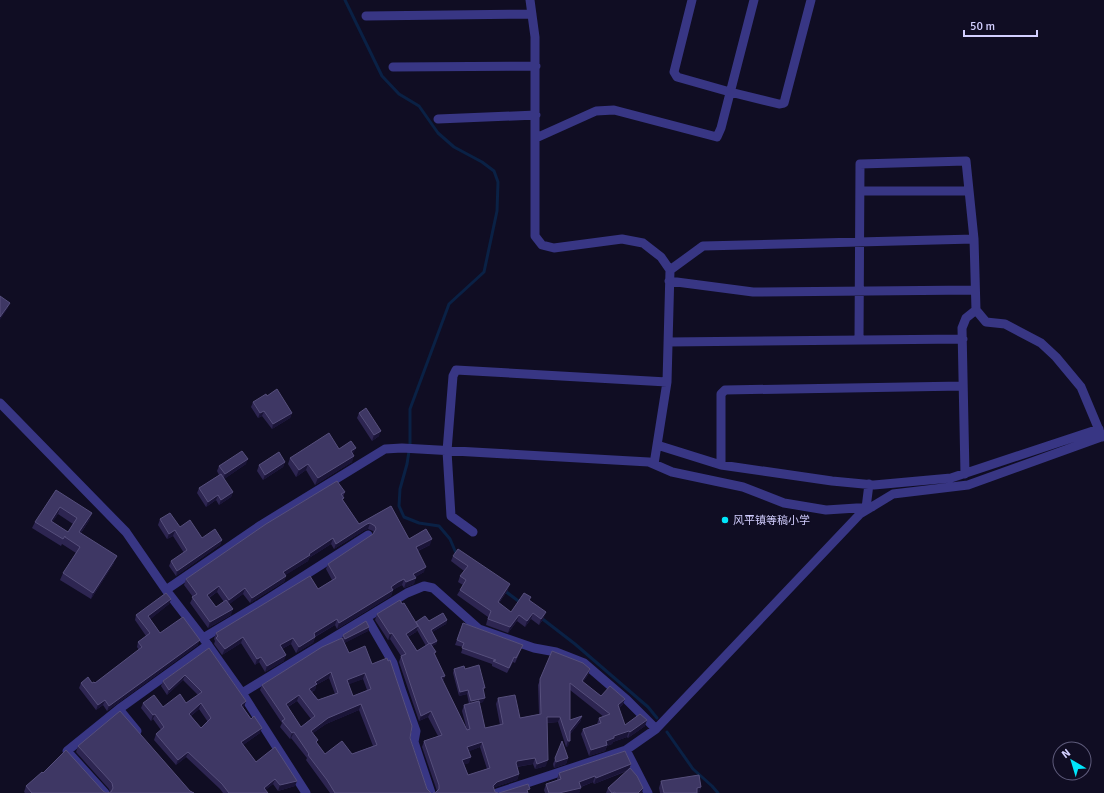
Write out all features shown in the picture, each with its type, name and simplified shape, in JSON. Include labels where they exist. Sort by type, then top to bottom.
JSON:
[{"type":"street","points":[[530,0],[536,37],[535,236],[542,245],[554,248],[622,239],[642,243],[661,257],[670,270],[667,382],[654,464]]},
{"type":"street","points":[[692,0],[674,72],[677,77],[779,104],[784,103],[811,0]]},
{"type":"street","points":[[536,138],[596,111],[614,110],[717,136],[721,128],[754,0]]},
{"type":"street","points":[[366,16],[532,14]]},
{"type":"street","points":[[393,67],[536,66]]},
{"type":"street","points":[[438,119],[536,115]]},
{"type":"street","points":[[859,340],[860,164],[966,161],[974,239],[976,310],[986,322],[1005,324],[1040,344],[1056,357],[1081,387],[1102,434]]},
{"type":"street","points":[[860,191],[969,191]]},
{"type":"street","points":[[670,270],[703,246],[974,239]]},
{"type":"street","points":[[669,281],[753,292],[975,290]]},
{"type":"street","points":[[965,474],[962,328],[966,318],[976,310]]},
{"type":"street","points":[[668,342],[962,338]]},
{"type":"street","points":[[473,532],[451,516],[447,451],[453,376],[456,370],[667,382]]},
{"type":"street","points":[[721,465],[721,394],[725,390],[964,386]]},
{"type":"street","points":[[0,403],[126,532],[166,590],[242,692],[306,793]]},
{"type":"street","points":[[657,445],[721,465],[832,481],[869,484],[951,478],[1102,434]]},
{"type":"street","points":[[497,793],[626,750],[656,729],[860,514],[869,507],[893,494],[968,485],[1102,434]]},
{"type":"street","points":[[166,590],[261,524],[384,449],[402,448],[650,462],[672,472],[743,487],[784,503],[826,510],[869,507]]},
{"type":"street","points":[[869,484],[869,507]]},
{"type":"street","points":[[105,793],[67,751],[206,642],[260,604],[368,535]]},
{"type":"street","points":[[242,692],[407,593],[424,586],[433,588],[479,629],[534,648],[556,652],[584,663],[627,700],[656,729]]},
{"type":"street","points":[[367,618],[393,663],[416,731],[414,742],[432,793]]},
{"type":"street","points":[[119,709],[145,740]]},
{"type":"street","points":[[626,750],[648,793]]},
{"type":"building","points":[[0,296],[10,303],[0,317]]},
{"type":"building","points":[[277,389],[292,413],[273,424],[264,411],[260,413],[253,402],[266,394],[267,396]]},
{"type":"building","points":[[366,408],[381,431],[374,435],[359,413]]},
{"type":"building","points":[[329,433],[339,449],[351,441],[356,448],[351,451],[354,456],[318,478],[308,464],[299,470],[290,458]]},
{"type":"building","points":[[242,451],[248,459],[225,474],[219,466]]},
{"type":"building","points":[[279,452],[285,462],[265,475],[259,465]]},
{"type":"building","points":[[221,474],[233,492],[221,500],[218,495],[208,502],[199,488]]},
{"type":"building","points":[[337,481],[345,492],[341,494],[344,498],[342,499],[359,524],[391,506],[409,539],[426,529],[432,539],[416,547],[426,567],[413,574],[416,578],[406,582],[404,579],[398,582],[391,587],[393,590],[339,623],[337,619],[314,633],[315,637],[299,647],[293,638],[280,645],[286,655],[267,666],[261,657],[257,659],[243,637],[225,649],[216,638],[218,636],[216,633],[310,576],[318,589],[336,578],[328,564],[373,534],[376,529],[375,526],[370,523],[367,524],[336,544],[333,538],[283,572],[286,576],[252,598],[245,588],[229,600],[219,586],[207,595],[216,607],[226,600],[233,609],[210,622],[192,597],[197,594],[186,579],[266,524]]},
{"type":"building","points":[[56,490],[92,513],[79,532],[117,556],[93,593],[63,573],[80,547],[65,536],[63,539],[35,522]],"holes":[[[60,507],[77,518],[68,532],[51,521]]]},
{"type":"building","points":[[170,513],[180,527],[190,520],[202,538],[215,529],[222,540],[177,571],[171,561],[187,550],[175,530],[169,534],[160,519]]},
{"type":"building","points":[[458,549],[510,584],[498,602],[511,612],[524,593],[531,597],[529,600],[546,612],[541,619],[533,613],[527,621],[519,615],[510,627],[488,619],[491,611],[460,590],[466,580],[460,576],[468,566],[453,556]]},
{"type":"building","points":[[166,593],[171,599],[148,616],[160,633],[183,617],[200,640],[109,706],[105,700],[98,705],[81,683],[88,677],[92,683],[95,683],[142,647],[138,642],[150,633],[136,615]]},
{"type":"building","points":[[400,600],[402,604],[404,603],[418,626],[406,634],[417,651],[430,643],[436,652],[434,653],[445,676],[441,677],[467,730],[470,729],[464,705],[479,701],[485,728],[503,724],[498,698],[515,695],[520,718],[541,714],[540,679],[552,651],[583,663],[590,669],[582,681],[601,696],[610,686],[625,699],[618,705],[625,725],[640,714],[647,720],[630,732],[629,731],[614,736],[614,738],[606,741],[607,745],[591,750],[583,729],[601,723],[599,718],[610,714],[570,683],[570,720],[582,716],[570,731],[570,741],[568,741],[560,717],[547,717],[548,760],[537,764],[535,758],[517,761],[516,763],[519,774],[497,782],[493,786],[495,792],[498,793],[435,793],[439,789],[439,785],[424,741],[442,735],[431,711],[421,716],[401,656],[406,654],[392,633],[390,634],[377,614]],"holes":[[[482,742],[490,768],[468,775],[462,760],[471,757],[467,747]]]},
{"type":"building","points":[[443,613],[447,620],[431,630],[437,641],[429,644],[416,622],[425,616],[429,621]]},
{"type":"building","points":[[366,621],[369,627],[345,639],[343,635]]},
{"type":"building","points":[[463,623],[523,645],[516,658],[514,657],[509,668],[493,661],[496,660],[462,648],[464,643],[457,640]]},
{"type":"building","points":[[342,638],[349,653],[365,646],[372,664],[387,658],[388,661],[390,660],[412,726],[410,738],[427,789],[431,793],[335,793],[308,755],[309,754],[294,732],[292,733],[282,721],[285,719],[262,685],[322,647]],"holes":[[[331,672],[338,693],[318,700],[309,689],[317,684],[315,682]],[[365,673],[371,689],[353,696],[347,680]],[[299,695],[315,716],[301,727],[286,704]],[[361,704],[377,745],[352,754],[342,741],[325,754],[316,742],[318,740],[311,731],[328,718]]]},
{"type":"building","points":[[209,648],[246,701],[241,705],[251,719],[254,716],[262,728],[241,742],[256,762],[275,747],[297,781],[280,785],[275,779],[264,788],[268,793],[229,793],[222,784],[188,752],[178,760],[156,734],[164,727],[155,714],[153,715],[143,703],[154,695],[163,707],[180,694],[186,703],[202,692],[185,675],[169,690],[163,681]],"holes":[[[201,703],[211,718],[201,728],[189,714]]]},
{"type":"building","points":[[479,665],[485,688],[483,688],[485,698],[471,701],[468,690],[460,692],[454,669],[464,666],[465,669]]},
{"type":"building","points":[[120,711],[190,791],[194,793],[106,793],[111,792],[113,788],[112,783],[78,746]]},
{"type":"building","points":[[562,741],[568,758],[556,762],[555,758]]},
{"type":"building","points":[[66,750],[106,793],[32,793],[26,786],[42,772],[43,773]]},
{"type":"building","points":[[625,751],[631,764],[596,778],[595,776],[579,782],[581,788],[559,793],[549,793],[546,784],[561,779],[559,773]]},
{"type":"building","points":[[630,768],[637,776],[643,788],[638,793],[612,793],[608,788]]},
{"type":"building","points":[[699,775],[701,787],[697,788],[697,793],[664,793],[661,781]]},
{"type":"building","points":[[528,784],[530,789],[527,790],[528,793],[499,793]]},
{"type":"waterway","points":[[345,0],[382,76],[399,94],[419,106],[438,133],[454,147],[482,162],[494,171],[498,182],[497,211],[484,272],[449,304],[410,409],[410,445],[407,464],[400,489],[399,506],[404,517],[419,523],[439,526],[450,539],[457,554]]},
{"type":"waterway","points":[[505,591],[521,603]]},
{"type":"waterway","points":[[540,617],[575,644],[648,707],[657,718]]},
{"type":"waterway","points":[[667,732],[693,769],[718,793]]},
{"type":"place","name":"风平镇等稿小学","points":[[725,520]]}]
